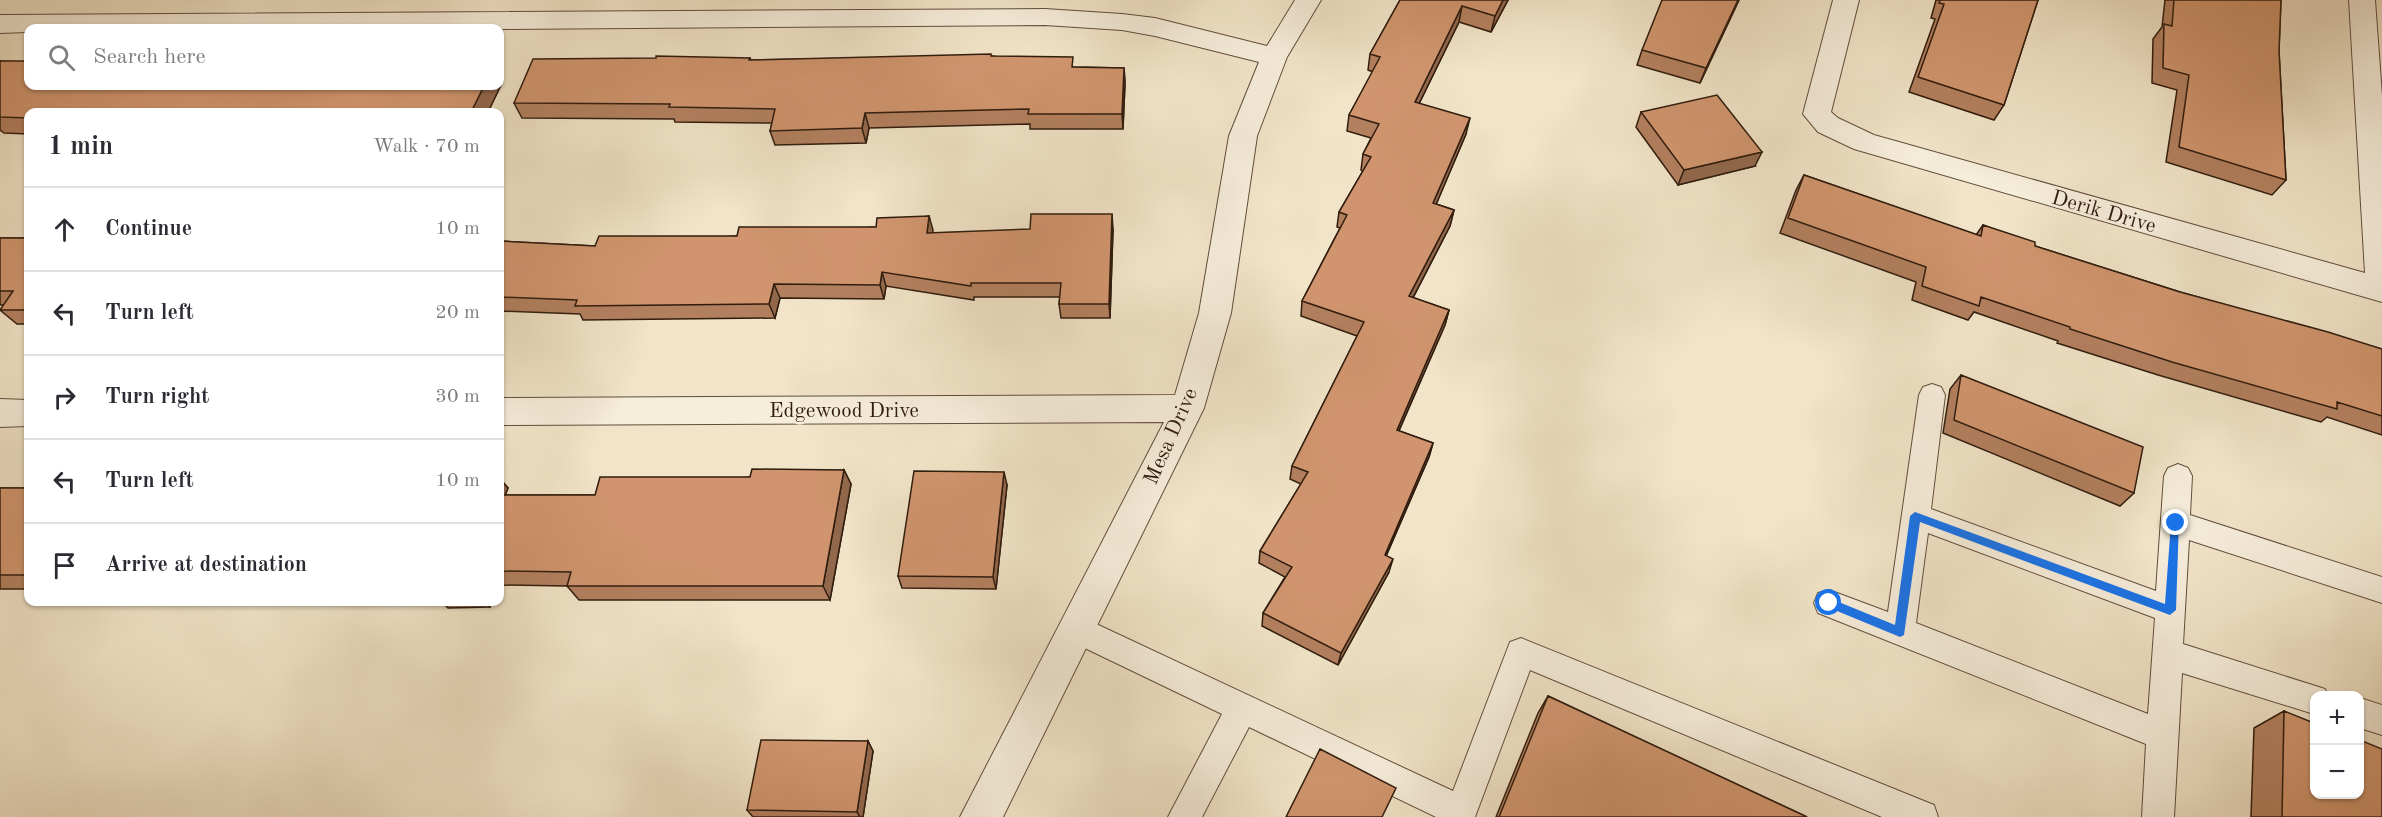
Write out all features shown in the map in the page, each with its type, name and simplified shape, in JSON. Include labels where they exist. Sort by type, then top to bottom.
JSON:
[{"type":"street","name":"Mesa Drive","points":[[980,817],[995,792],[1188,408],[1215,313],[1243,136],[1274,57],[1308,0]]},
{"type":"street","name":"Derik Drive","points":[[1845,0],[1817,114],[1828,125],[1864,142],[2381,290]]},
{"type":"street","points":[[2362,0],[2381,290]]},
{"type":"street","points":[[0,24],[1045,17],[1122,22],[1155,27],[1274,57]]},
{"type":"street","name":"Edgewood Drive","points":[[504,411],[1188,408]]},
{"type":"street","points":[[0,413],[24,413]]},
{"type":"lane","points":[[1900,632],[1932,394]]},
{"type":"lane","points":[[2158,817],[2178,476]]},
{"type":"lane","points":[[1915,516],[2170,610]]},
{"type":"lane","points":[[2176,523],[2382,590]]},
{"type":"lane","points":[[1829,603],[2163,735]]},
{"type":"lane","points":[[1077,629],[1460,814],[1521,652],[1922,817]]},
{"type":"lane","points":[[2168,654],[2310,698]]},
{"type":"lane","points":[[1184,817],[1242,708]]},
{"type":"lane","points":[[2364,714],[2382,720]]},
{"type":"building","points":[[1400,0],[1503,0],[1495,16],[1462,6],[1415,102],[1470,118],[1433,203],[1454,210],[1409,296],[1449,310],[1397,430],[1433,443],[1385,555],[1393,559],[1341,653],[1263,613],[1292,567],[1260,551],[1308,472],[1292,466],[1364,322],[1302,301],[1347,215],[1339,212],[1371,157],[1363,154],[1379,124],[1349,115],[1380,57],[1370,54]]},
{"type":"building","points":[[1662,0],[1738,0],[1706,68],[1642,50]]},
{"type":"building","points":[[1940,0],[2038,0],[2004,105],[1918,77],[1944,4],[1939,3]]},
{"type":"building","points":[[2174,0],[2281,0],[2279,51],[2286,180],[2179,147],[2189,75],[2163,68],[2164,24],[2172,26]]},
{"type":"building","points":[[991,54],[991,56],[1073,57],[1072,67],[1124,68],[1122,114],[1028,114],[1029,109],[865,113],[862,128],[770,131],[775,109],[669,107],[670,104],[514,103],[533,59],[656,58],[656,56],[750,58],[749,60]]},
{"type":"building","points":[[0,61],[24,61],[24,90],[482,90],[473,108],[24,108],[24,118],[0,117]]},
{"type":"building","points":[[1717,95],[1762,152],[1684,170],[1641,112]]},
{"type":"building","points":[[1804,175],[1981,236],[1983,225],[2035,242],[2035,246],[2180,292],[2382,349],[2382,416],[2337,402],[2337,409],[2172,362],[1981,297],[1979,306],[1922,286],[1926,267],[1788,218]]},
{"type":"building","points":[[1031,214],[1112,214],[1109,304],[1059,304],[1061,283],[971,283],[971,286],[882,272],[880,285],[774,284],[769,304],[575,306],[577,300],[504,297],[504,241],[595,246],[599,236],[737,236],[739,227],[876,227],[877,218],[929,216],[927,233],[1030,229]]},
{"type":"building","points":[[0,238],[24,238],[24,310],[0,310],[13,291],[0,291]]},
{"type":"building","points":[[1961,375],[2143,447],[2134,493],[1954,420]]},
{"type":"building","points":[[752,469],[844,470],[823,586],[567,586],[571,572],[504,571],[504,495],[595,495],[600,477],[750,477]]},
{"type":"building","points":[[914,471],[1004,472],[993,577],[898,576]]},
{"type":"building","points":[[0,488],[24,488],[24,575],[0,575]]},
{"type":"building","points":[[1548,696],[1807,817],[1499,817]]},
{"type":"building","points":[[2284,711],[2310,721],[2310,799],[2364,799],[2364,742],[2382,749],[2382,817],[2282,817]]},
{"type":"building","points":[[761,740],[868,741],[857,812],[747,810]]},
{"type":"building","points":[[1320,749],[1396,788],[1382,817],[1286,817]]},
{"type":"route","points":[[1829,603],[1900,632],[1915,516],[2170,610],[2176,523]]}]
